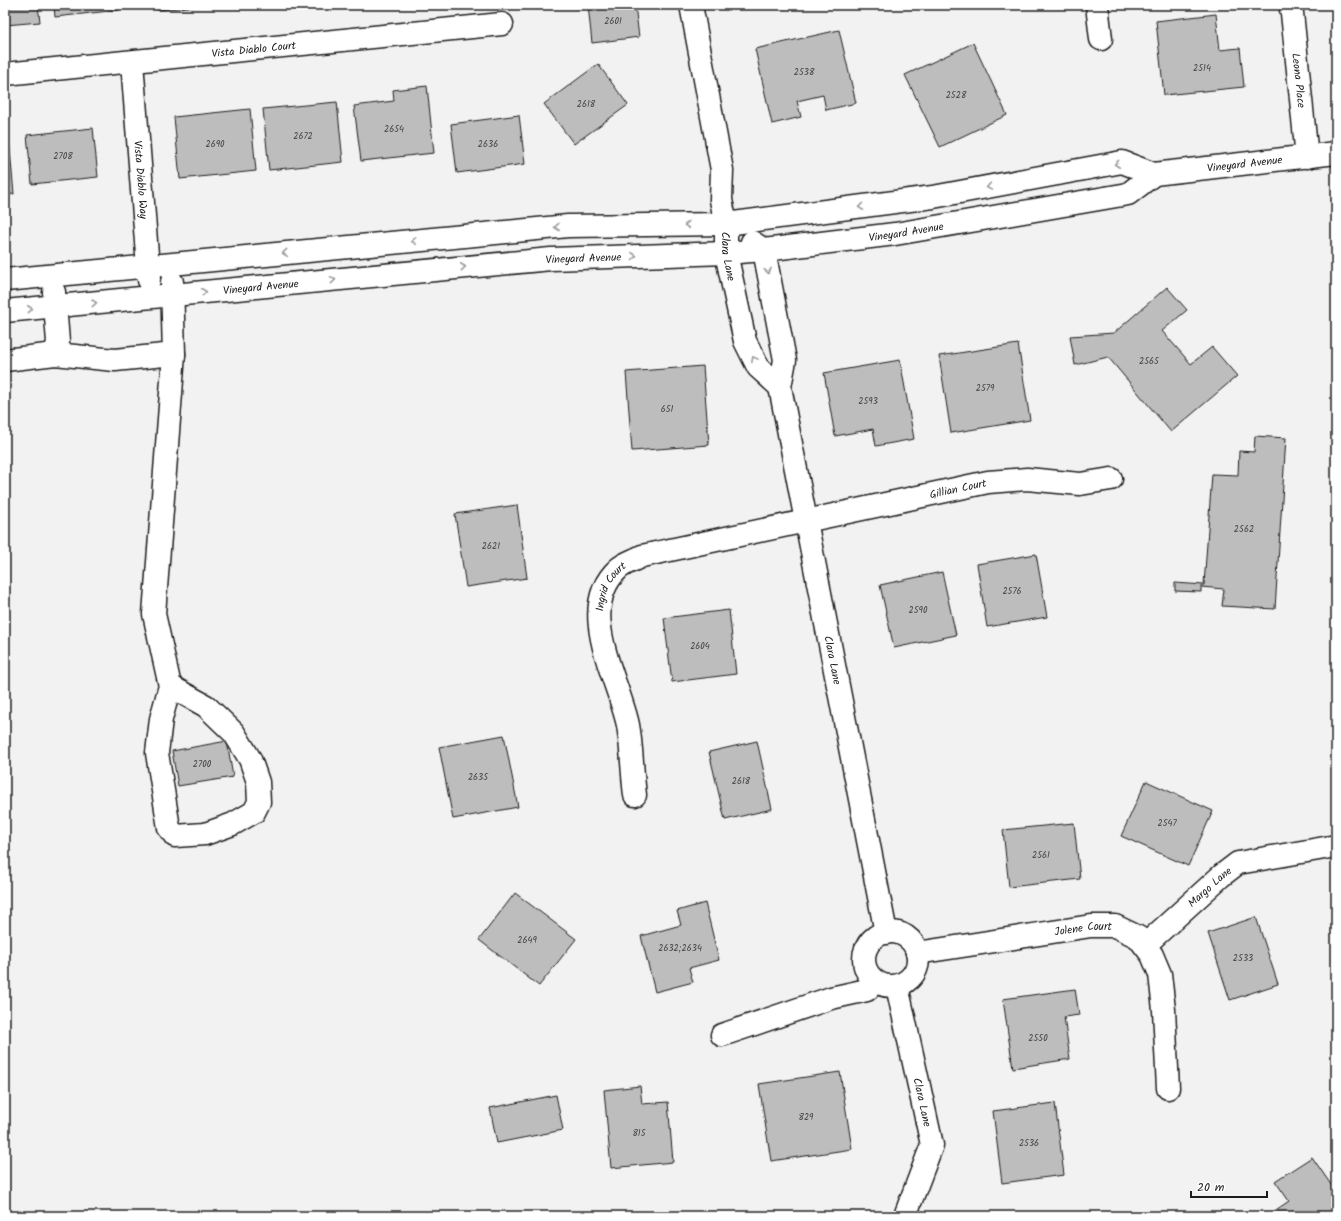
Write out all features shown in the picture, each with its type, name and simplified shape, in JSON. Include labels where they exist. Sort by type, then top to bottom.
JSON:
[{"type":"street","points":[[691,5],[722,170],[721,200],[726,224]]},
{"type":"street","points":[[1097,5],[1101,39]]},
{"type":"street","name":"Leona Place","points":[[1290,5],[1307,157]]},
{"type":"street","name":"Vista Diablo Court","points":[[5,74],[502,24]]},
{"type":"street","name":"Vista Diablo Way","points":[[132,62],[151,297]]},
{"type":"street","name":"Vineyard Avenue","points":[[5,280],[568,226],[726,224],[933,197],[1122,162],[1154,174],[1336,154]]},
{"type":"street","name":"Vineyard Avenue","points":[[5,311],[551,259],[726,253],[764,250],[895,234],[1128,194],[1154,174]]},
{"type":"street","name":"Clara Lane","points":[[726,224],[764,250],[785,360],[780,388],[886,933]]},
{"type":"street","name":"Clara Lane","points":[[726,224],[726,253],[745,341],[758,366],[780,388]]},
{"type":"street","points":[[170,686],[206,706],[234,733],[250,759],[258,782],[259,802],[254,812],[233,824],[205,834],[175,836],[169,828],[157,753],[161,719],[170,686],[154,614],[174,354],[174,295],[171,264]]},
{"type":"street","points":[[53,275],[58,342],[55,354]]},
{"type":"street","points":[[5,360],[55,354],[115,360],[174,354]]},
{"type":"street","name":"Gillian Court","points":[[807,521],[988,482],[1027,479],[1080,484],[1111,479]]},
{"type":"street","name":"Ingrid Court","points":[[635,795],[628,725],[602,636],[599,619],[600,601],[606,583],[619,568],[642,556],[807,521]]},
{"type":"street","name":"Margo Lane","points":[[1145,945],[1221,876],[1238,864],[1336,846]]},
{"type":"street","name":"Jolene Court","points":[[917,953],[1091,926],[1115,926],[1138,937],[1152,954],[1160,974],[1164,1010],[1168,1088]]},
{"type":"street","points":[[886,933],[898,934],[906,937],[913,944],[917,953],[918,963],[915,972],[909,979],[897,986],[884,985],[876,982],[869,975],[865,966],[864,955],[867,946],[873,939],[886,933]]},
{"type":"street","points":[[722,1035],[831,998],[867,990],[876,982]]},
{"type":"street","name":"Clara Lane","points":[[897,986],[932,1145],[916,1191],[905,1216]]},
{"type":"building","points":[[5,5],[38,5],[40,22],[5,25]]},
{"type":"building","points":[[54,5],[118,5],[119,10],[55,17]]},
{"type":"building","points":[[157,5],[199,5],[199,6],[157,10]]},
{"type":"building","points":[[588,5],[635,5],[639,37],[592,43]]},
{"type":"building","points":[[1216,14],[1220,50],[1240,48],[1244,87],[1164,95],[1156,21]]},
{"type":"building","points":[[839,30],[856,103],[826,110],[823,95],[797,101],[801,117],[772,124],[755,49]]},
{"type":"building","points":[[973,43],[1007,115],[940,147],[905,75]]},
{"type":"building","points":[[598,64],[628,105],[574,144],[544,104]]},
{"type":"building","points":[[427,86],[434,153],[361,161],[354,106],[394,101],[393,90]]},
{"type":"building","points":[[337,102],[343,162],[269,170],[263,109]]},
{"type":"building","points":[[250,109],[256,171],[180,179],[174,117]]},
{"type":"building","points":[[519,115],[525,164],[457,173],[451,124]]},
{"type":"building","points":[[8,128],[14,194],[5,195],[5,129]]},
{"type":"building","points":[[93,128],[98,177],[32,184],[27,135]]},
{"type":"building","points":[[1167,287],[1187,310],[1162,331],[1191,364],[1212,347],[1237,376],[1171,432],[1108,357],[1075,365],[1070,336],[1114,333]]},
{"type":"building","points":[[1018,344],[1030,420],[951,433],[939,356]]},
{"type":"building","points":[[900,360],[914,439],[876,446],[873,429],[835,436],[824,373]]},
{"type":"building","points":[[703,366],[709,445],[632,451],[626,372]]},
{"type":"building","points":[[1255,436],[1286,438],[1275,609],[1222,606],[1224,589],[1201,587],[1201,592],[1175,591],[1175,583],[1204,585],[1212,474],[1238,475],[1239,451],[1254,452]]},
{"type":"building","points":[[517,505],[527,578],[466,587],[455,514]]},
{"type":"building","points":[[1036,554],[1047,617],[987,627],[977,564]]},
{"type":"building","points":[[942,572],[956,635],[894,648],[880,585]]},
{"type":"building","points":[[729,610],[736,674],[672,682],[664,618]]},
{"type":"building","points":[[504,735],[518,807],[453,819],[439,747]]},
{"type":"building","points":[[227,741],[233,777],[178,786],[172,751]]},
{"type":"building","points":[[757,741],[772,809],[725,820],[709,752]]},
{"type":"building","points":[[1146,781],[1213,811],[1188,866],[1121,836]]},
{"type":"building","points":[[1074,823],[1080,879],[1009,887],[1003,830]]},
{"type":"building","points":[[515,893],[576,939],[539,986],[479,940]]},
{"type":"building","points":[[705,903],[719,960],[689,968],[693,982],[655,992],[641,936],[681,925],[677,911]]},
{"type":"building","points":[[1256,917],[1278,984],[1230,1000],[1208,933]]},
{"type":"building","points":[[1075,989],[1079,1015],[1064,1017],[1070,1059],[1013,1068],[1003,999]]},
{"type":"building","points":[[840,1072],[852,1149],[771,1161],[759,1084]]},
{"type":"building","points":[[640,1086],[642,1104],[668,1102],[673,1162],[611,1168],[604,1090]]},
{"type":"building","points":[[556,1095],[563,1130],[497,1143],[490,1108]]},
{"type":"building","points":[[1055,1103],[1064,1175],[1002,1183],[993,1111]]},
{"type":"building","points":[[1312,1157],[1336,1192],[1336,1216],[1267,1216],[1289,1201],[1275,1181]]}]
